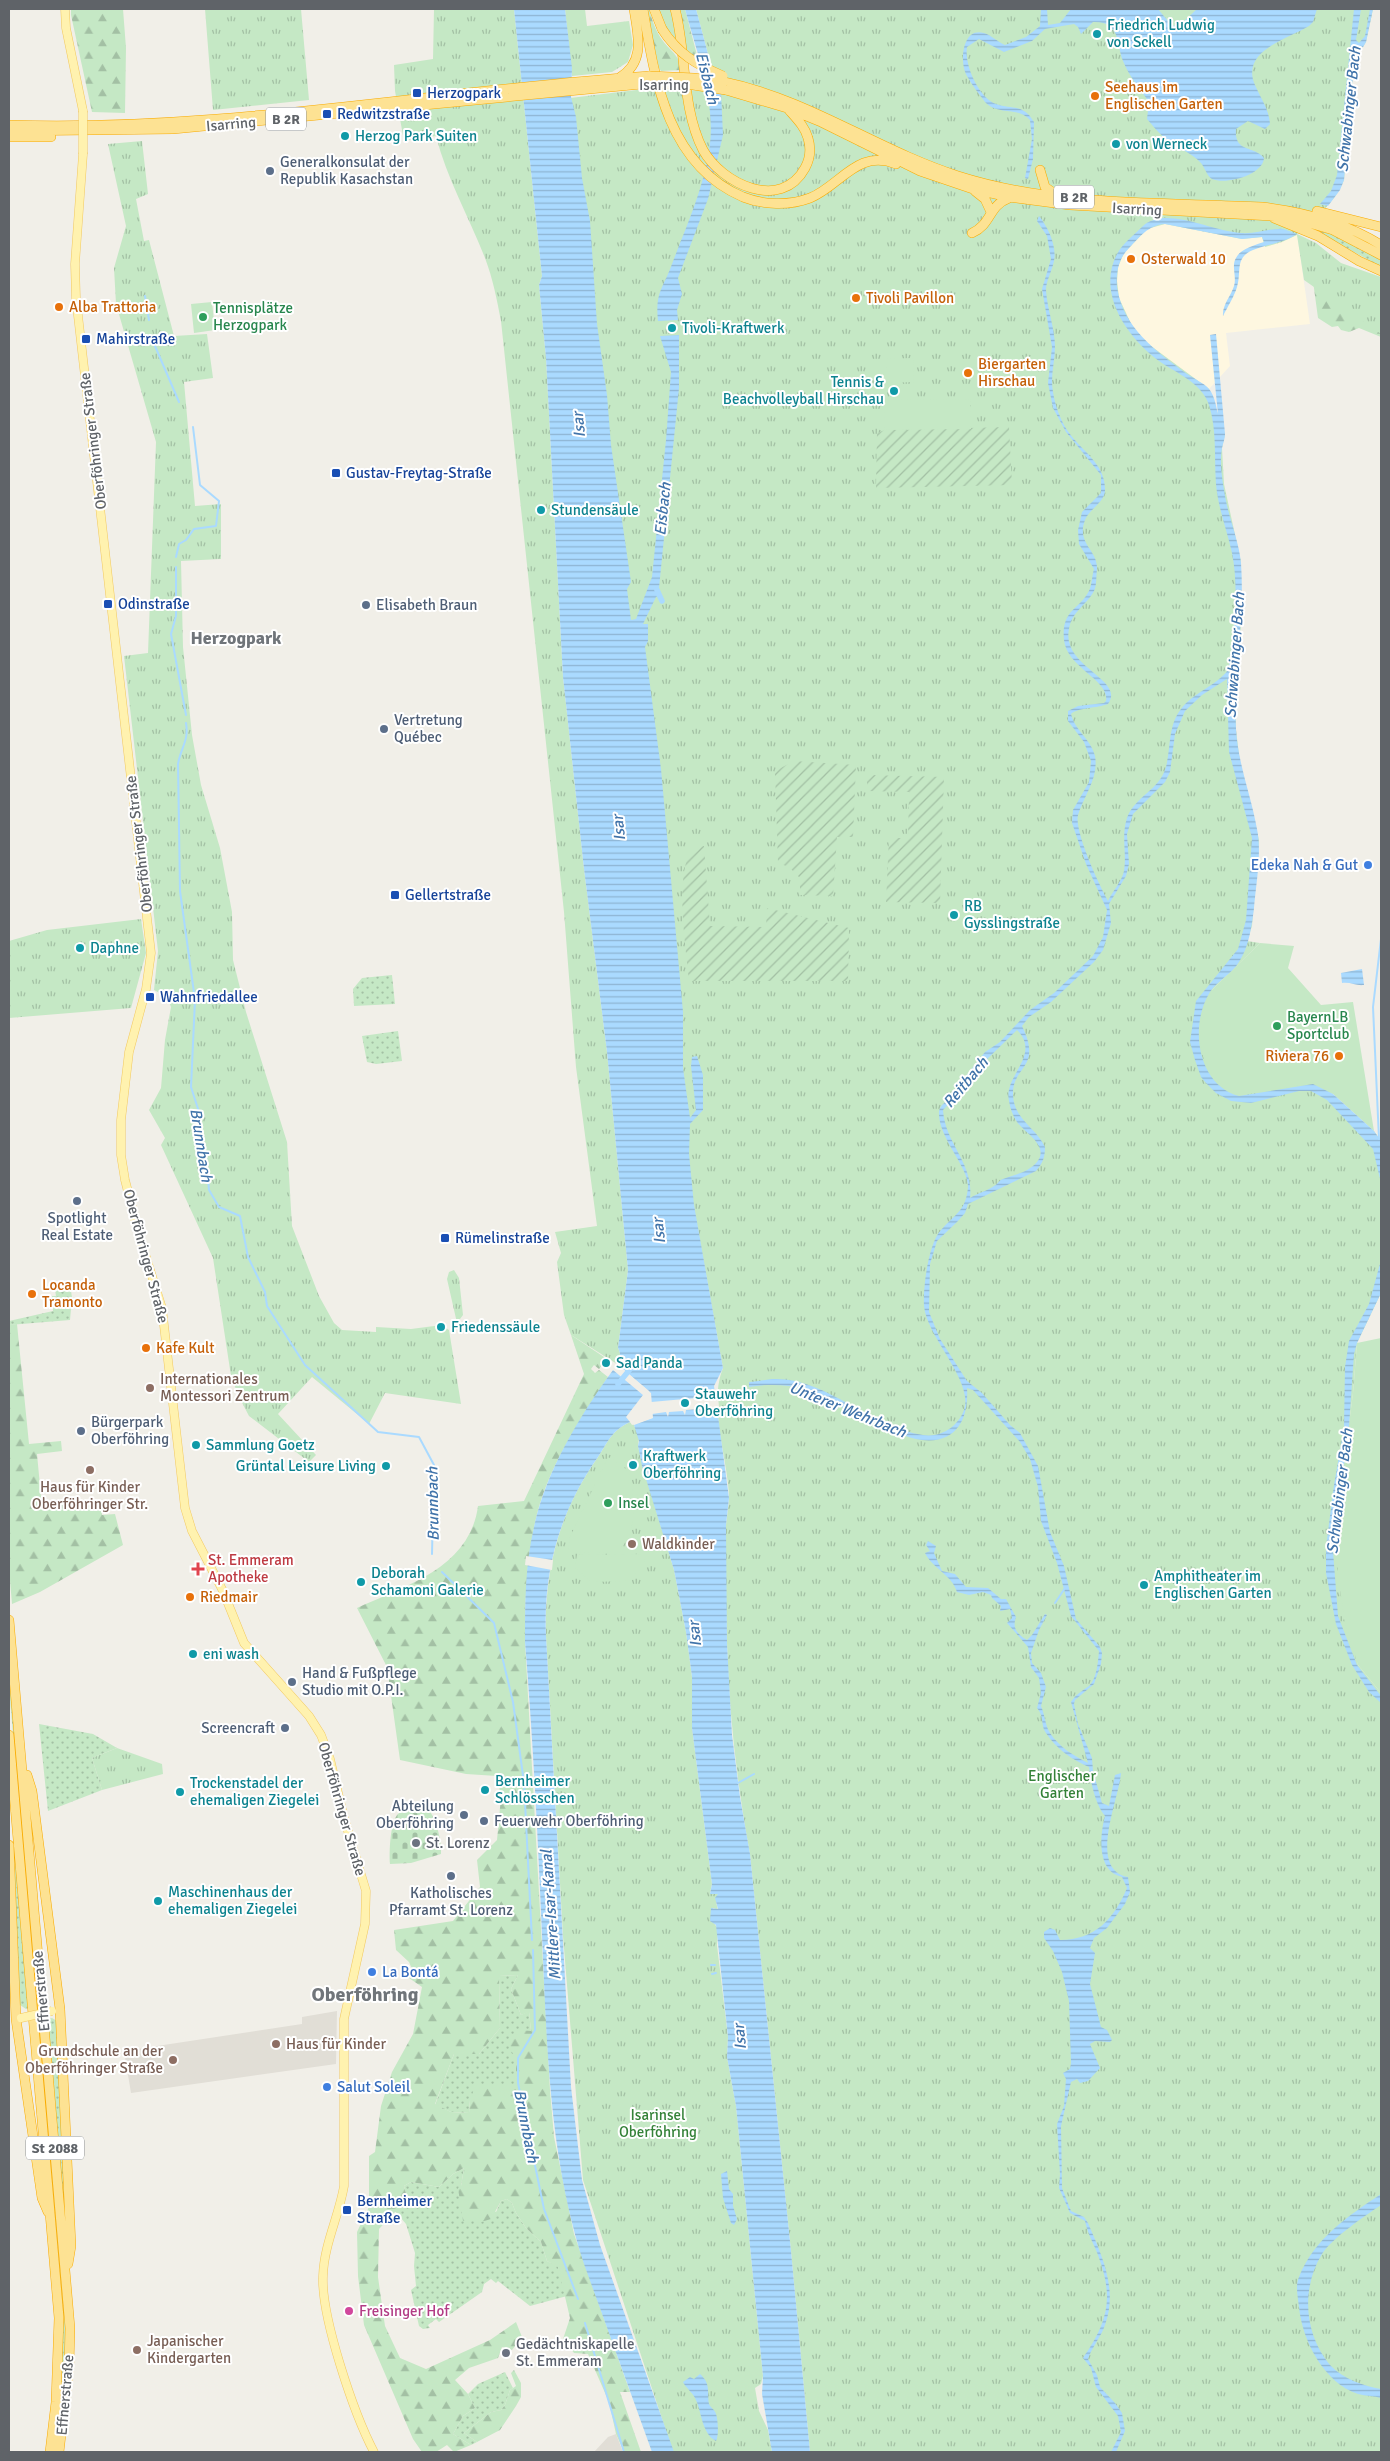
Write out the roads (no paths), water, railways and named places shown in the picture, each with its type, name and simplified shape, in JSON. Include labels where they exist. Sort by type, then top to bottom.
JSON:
[{"type":"highway","points":[[612,82],[632,67],[637,58],[638,37],[634,9]]},
{"type":"highway","points":[[643,9],[651,56],[668,117],[678,137],[699,166],[712,180],[728,190],[764,202],[797,202],[824,190],[847,171],[867,160],[889,161],[910,170],[920,171]]},
{"type":"highway","points":[[654,9],[662,29],[675,47],[690,61],[724,82]]},
{"type":"highway","points":[[675,9],[682,34],[689,108],[694,127],[704,152],[732,180],[747,187],[770,191],[786,186],[802,172],[808,162],[810,151],[808,139],[804,127],[788,108]]},
{"type":"highway","name":"Isarring","points":[[9,131],[94,132],[488,96],[612,82],[694,78],[736,84],[771,94],[806,108],[932,167],[1030,196],[1137,210],[1268,215],[1314,223],[1359,242],[1381,255]]},
{"type":"highway","name":"Isarring","points":[[724,82],[819,121],[920,171],[973,189],[1009,198],[1065,196],[1262,207],[1316,216],[1362,234],[1381,245]]},
{"type":"highway","points":[[9,118],[84,125]]},
{"type":"highway","name":"Isarring","points":[[9,124],[172,125]]},
{"type":"highway","points":[[9,137],[46,138],[94,132]]},
{"type":"highway","points":[[1030,196],[1039,180],[1040,170],[1048,190],[1065,196]]},
{"type":"highway","points":[[973,189],[985,199],[991,212]]},
{"type":"highway","points":[[972,233],[986,222],[1000,201],[1009,198]]},
{"type":"highway","points":[[1262,207],[1318,211],[1381,227]]},
{"type":"highway","points":[[1268,215],[1306,230],[1359,261],[1381,270]]},
{"type":"highway","name":"Effnerstraße","points":[[9,1620],[70,2328],[69,2366],[59,2452]]},
{"type":"highway","name":"Effnerstraße","points":[[9,1735],[60,2318],[56,2402],[50,2452]]},
{"type":"highway","points":[[21,1756],[32,1791],[56,2010],[71,2246],[66,2276]]},
{"type":"highway","points":[[9,1776],[11,1758]]},
{"type":"highway","points":[[9,1845],[15,2019],[42,2198],[51,2219]]},
{"type":"main road","name":"Oberföhringer Straße","points":[[65,9],[66,28],[83,111],[83,154],[75,264],[76,298],[151,953],[146,988],[129,1052],[121,1120],[121,1155],[125,1180],[140,1238],[162,1308],[188,1520],[223,1591],[244,1643],[309,1716],[321,1735],[330,1759],[344,1818],[366,1891],[365,1924],[344,2019],[344,2186],[341,2203],[326,2248],[322,2276],[329,2319],[338,2352],[360,2423],[374,2452]]},
{"type":"main road","points":[[15,2019],[56,2010]]},
{"type":"water","points":[[514,9],[565,9],[572,68],[571,97],[576,117],[582,178],[590,221],[597,324],[607,395],[611,445],[631,582],[627,589],[631,620],[636,619],[652,577],[666,440],[671,372],[660,336],[679,335],[679,388],[659,588],[661,594],[656,597],[643,624],[648,624],[648,641],[645,647],[661,769],[683,1012],[683,1068],[690,1118],[696,1110],[691,1066],[692,1057],[697,1056],[703,1075],[703,1110],[690,1124],[689,1154],[694,1205],[723,1368],[714,1386],[729,1498],[726,1525],[727,1644],[732,1735],[750,1854],[810,2452],[772,2452],[762,2394],[763,2376],[736,2106],[727,2057],[728,2037],[716,1925],[710,1921],[711,1908],[718,1909],[715,1898],[718,1894],[710,1894],[712,1884],[692,1728],[692,1677],[686,1632],[674,1570],[642,1466],[638,1446],[639,1441],[634,1425],[653,1418],[651,1393],[617,1364],[620,1356],[618,1348],[628,1270],[607,1052],[584,869],[563,677],[546,358],[539,285],[542,276]]},
{"type":"water","name":"Eisbach","points":[[685,9],[696,9],[711,65],[721,92],[723,135],[708,199],[678,278],[682,294],[677,310],[678,320],[658,321],[657,311],[660,291],[698,194],[706,166],[711,133],[708,97]]},
{"type":"water","points":[[1041,9],[1047,9],[1048,25],[1060,23],[1071,9],[1158,9],[1172,26],[1180,25],[1197,9],[1317,9],[1313,22],[1309,26],[1268,48],[1254,63],[1252,73],[1255,85],[1266,109],[1270,124],[1265,129],[1248,121],[1236,129],[1236,137],[1238,142],[1245,148],[1255,151],[1264,158],[1262,164],[1251,174],[1226,181],[1218,181],[1210,178],[1197,160],[1166,139],[1147,119],[1149,102],[1125,67],[1116,34],[1109,25],[1093,22],[1081,34],[1078,27],[1074,24],[1045,29],[1032,41],[1004,52],[979,39],[967,47],[970,71],[984,95],[996,104],[1017,108],[1026,112],[1034,122],[1033,159],[1028,179],[1025,178],[1032,139],[1030,120],[1019,113],[996,109],[985,102],[967,76],[963,55],[967,40],[977,32],[987,34],[1005,45],[1026,37],[1040,26]]},
{"type":"water","name":"Schwabinger Bach","points":[[1354,9],[1361,9],[1356,40],[1359,43],[1365,36],[1370,9],[1373,9],[1366,42],[1363,47],[1355,51],[1344,180],[1340,190],[1328,206],[1320,204],[1331,191],[1337,175]]},
{"type":"water","points":[[1039,216],[1046,226],[1053,243],[1055,255],[1046,290],[1055,340],[1052,380],[1055,402],[1067,430],[1097,464],[1104,480],[1105,489],[1103,498],[1087,516],[1083,528],[1085,541],[1096,562],[1095,589],[1073,618],[1069,629],[1069,642],[1074,653],[1101,679],[1108,687],[1111,695],[1108,704],[1077,710],[1071,714],[1095,756],[1095,772],[1078,815],[1078,823],[1088,858],[1108,901],[1124,871],[1124,831],[1127,818],[1135,804],[1153,788],[1163,775],[1168,760],[1172,729],[1177,715],[1186,703],[1223,676],[1228,670],[1233,642],[1236,596],[1232,553],[1217,493],[1212,414],[1206,397],[1195,385],[1147,351],[1127,328],[1118,314],[1113,299],[1110,284],[1112,269],[1119,250],[1125,243],[1145,224],[1160,218],[1173,218],[1241,233],[1281,229],[1297,234],[1253,250],[1243,257],[1236,291],[1223,316],[1225,304],[1234,286],[1234,264],[1236,258],[1244,250],[1264,242],[1262,237],[1242,239],[1165,224],[1159,225],[1149,229],[1125,252],[1117,271],[1117,287],[1120,302],[1134,326],[1153,347],[1209,389],[1214,398],[1218,414],[1210,335],[1216,334],[1225,434],[1221,454],[1222,474],[1226,501],[1241,563],[1242,584],[1236,688],[1237,742],[1257,829],[1259,858],[1248,943],[1236,966],[1213,988],[1203,1005],[1199,1037],[1201,1052],[1206,1067],[1214,1080],[1225,1090],[1239,1096],[1313,1084],[1333,1094],[1374,1131],[1381,1141],[1381,1183],[1373,1149],[1327,1100],[1311,1091],[1299,1091],[1251,1103],[1231,1101],[1216,1093],[1206,1083],[1201,1077],[1195,1060],[1190,1042],[1196,1001],[1238,949],[1246,920],[1252,838],[1229,752],[1227,679],[1202,695],[1185,711],[1175,734],[1170,772],[1165,782],[1133,814],[1127,834],[1129,864],[1126,876],[1109,904],[1111,923],[1103,950],[1094,962],[1051,1002],[1029,1017],[1022,1026],[1028,1040],[1029,1051],[1028,1059],[1014,1085],[1014,1104],[1021,1117],[1045,1147],[1042,1163],[1036,1171],[968,1204],[965,1213],[937,1241],[930,1264],[929,1312],[940,1339],[967,1381],[982,1393],[1010,1425],[1020,1433],[1038,1466],[1050,1532],[1064,1566],[1076,1619],[1100,1647],[1102,1653],[1101,1664],[1094,1684],[1075,1700],[1074,1704],[1078,1724],[1092,1758],[1093,1771],[1102,1803],[1109,1806],[1115,1775],[1121,1773],[1108,1832],[1107,1848],[1109,1861],[1116,1871],[1128,1877],[1130,1892],[1125,1904],[1107,1928],[1094,1938],[1090,1948],[1095,1953],[1090,1984],[1101,2027],[1107,2030],[1112,2040],[1110,2042],[1095,2041],[1090,2044],[1100,2068],[1088,2081],[1080,2083],[1077,2079],[1071,2082],[1061,2126],[1062,2188],[1071,2211],[1084,2217],[1088,2223],[1107,2273],[1110,2299],[1109,2312],[1101,2334],[1088,2359],[1097,2375],[1100,2387],[1122,2413],[1125,2431],[1116,2452],[1111,2452],[1121,2432],[1118,2416],[1096,2387],[1091,2368],[1083,2358],[1104,2319],[1107,2294],[1102,2266],[1085,2221],[1070,2213],[1059,2188],[1057,2124],[1064,2106],[1066,2079],[1063,2073],[1070,2069],[1071,2063],[1069,2001],[1062,1972],[1053,1951],[1044,1938],[1044,1932],[1050,1928],[1055,1930],[1060,1940],[1072,1939],[1093,1932],[1102,1926],[1116,1909],[1127,1888],[1122,1877],[1108,1868],[1104,1860],[1101,1842],[1105,1816],[1096,1799],[1089,1767],[1060,1749],[1044,1730],[1041,1715],[1037,1708],[1041,1693],[1039,1678],[1031,1667],[1028,1647],[1007,1623],[1012,1618],[1010,1609],[1000,1611],[1001,1606],[991,1595],[983,1592],[969,1595],[957,1592],[947,1576],[932,1563],[925,1553],[930,1551],[926,1545],[928,1541],[936,1546],[934,1553],[942,1571],[955,1574],[966,1587],[988,1588],[1001,1599],[1006,1599],[1016,1617],[1016,1630],[1027,1640],[1045,1614],[1047,1615],[1039,1630],[1031,1653],[1032,1663],[1041,1673],[1046,1687],[1041,1706],[1047,1727],[1058,1743],[1067,1751],[1088,1763],[1071,1702],[1092,1683],[1097,1670],[1099,1651],[1071,1616],[1057,1563],[1041,1521],[1038,1487],[1030,1459],[1020,1442],[973,1390],[967,1388],[966,1409],[963,1419],[952,1433],[944,1438],[922,1440],[861,1419],[834,1401],[815,1392],[782,1385],[749,1387],[749,1382],[775,1379],[794,1381],[831,1394],[904,1431],[923,1435],[936,1435],[948,1430],[961,1416],[964,1410],[965,1399],[962,1386],[957,1373],[933,1332],[924,1306],[924,1289],[933,1245],[941,1230],[962,1207],[968,1187],[964,1171],[940,1123],[939,1110],[985,1052],[1000,1042],[1030,1010],[1054,993],[1093,956],[1103,937],[1107,910],[1086,864],[1072,823],[1073,810],[1089,782],[1091,761],[1084,742],[1068,721],[1068,711],[1078,706],[1104,703],[1106,701],[1105,693],[1102,687],[1072,658],[1064,640],[1065,622],[1068,616],[1085,597],[1091,586],[1094,569],[1079,544],[1078,530],[1082,512],[1101,493],[1101,475],[1066,432],[1053,408],[1048,383],[1052,347],[1042,289],[1051,259],[1047,236],[1037,221]],"holes":[[[1017,1030],[1024,1039],[1024,1057],[1011,1083],[1009,1101],[1017,1122],[1038,1145],[1040,1156],[1037,1162],[1030,1168],[1002,1180],[991,1188],[970,1198],[968,1174],[949,1133],[943,1110],[964,1088],[979,1067]]]},
{"type":"water","name":"BayernLB Sportclub","points":[[1362,969],[1364,985],[1342,983],[1341,973]]},
{"type":"water","name":"Schwabinger Bach","points":[[1381,1260],[1381,1293],[1357,1343],[1354,1354],[1349,1426],[1333,1551],[1338,1616],[1357,1665],[1381,1696],[1381,1703],[1369,1692],[1352,1665],[1336,1624],[1326,1573],[1326,1547],[1344,1427],[1345,1367],[1349,1341],[1369,1304]]},
{"type":"water","points":[[613,1370],[643,1395],[626,1417],[630,1422],[618,1429],[611,1437],[573,1498],[564,1520],[551,1565],[546,1612],[571,2087],[582,2180],[600,2245],[674,2452],[652,2452],[584,2264],[572,2224],[563,2183],[548,2060],[535,1789],[525,1642],[527,1570],[539,1506],[555,1465],[588,1406]]},
{"type":"water","points":[[727,2171],[729,2189],[733,2194],[733,2206],[737,2219],[734,2225],[731,2223],[723,2198],[721,2174]]},
{"type":"water","points":[[1381,2194],[1381,2205],[1341,2234],[1322,2254],[1315,2267],[1311,2281],[1308,2311],[1315,2339],[1321,2353],[1330,2365],[1354,2381],[1381,2389],[1381,2398],[1358,2394],[1346,2388],[1325,2370],[1317,2359],[1305,2333],[1301,2320],[1297,2288],[1305,2263],[1323,2240],[1356,2211]]},
{"type":"water","points":[[700,2374],[706,2381],[709,2404],[717,2417],[718,2432],[716,2441],[707,2433],[695,2398],[683,2382],[690,2377],[694,2379]]},
{"type":"waterway","name":"Brunnbach","points":[[145,296],[149,320]]},
{"type":"waterway","name":"Brunnbach","points":[[152,339],[179,402]]},
{"type":"waterway","name":"Brunnbach","points":[[176,557],[179,544],[186,540],[194,529],[216,526],[219,501],[200,485],[193,427]]},
{"type":"waterway","name":"Brunnbach","points":[[176,567],[176,616],[171,634],[186,715]]},
{"type":"waterway","points":[[657,590],[662,601]]},
{"type":"waterway","name":"Brunnbach","points":[[186,723],[186,739],[178,764],[180,891],[195,1000],[191,1087],[200,1115],[199,1122],[206,1157],[209,1190],[219,1207],[240,1216],[248,1257],[265,1292],[267,1306],[305,1365],[378,1432],[419,1437],[434,1465],[432,1554]]},
{"type":"waterway","points":[[1379,1139],[1373,1007],[1381,939]]},
{"type":"waterway","name":"Mittlere-Isar-Kanal","points":[[618,1384],[631,1368]]},
{"type":"waterway","name":"Brunnbach","points":[[442,1572],[494,1623],[513,1702],[524,1783],[532,1940]]},
{"type":"waterway","points":[[1055,1603],[1065,1588]]},
{"type":"waterway","points":[[738,1783],[754,1774]]},
{"type":"waterway","name":"Brunnbach","points":[[533,1950],[535,2030],[518,2058],[518,2083],[544,2209],[578,2299]]},
{"type":"waterway","points":[[712,1974],[716,1973]]},
{"type":"waterway","name":"Brunnbach","points":[[585,2323],[624,2452]]},
{"type":"place","name":"Friedrich Ludwig von Sckell","points":[[1097,34]]},
{"type":"place","name":"Herzogpark","points":[[417,93]]},
{"type":"place","name":"Seehaus im Englischen Garten","points":[[1095,96]]},
{"type":"place","name":"Redwitzstraße","points":[[327,114]]},
{"type":"place","name":"Herzog Park Suiten","points":[[345,136]]},
{"type":"place","name":"von Werneck","points":[[1116,144]]},
{"type":"place","name":"Generalkonsulat der Republik Kasachstan","points":[[270,171]]},
{"type":"place","name":"Osterwald 10","points":[[1131,259]]},
{"type":"place","name":"Tivoli Pavillon","points":[[856,298]]},
{"type":"place","name":"Alba Trattoria","points":[[59,307]]},
{"type":"place","name":"Tennisplätze Herzogpark","points":[[203,317]]},
{"type":"place","name":"Tivoli-Kraftwerk","points":[[672,328]]},
{"type":"place","name":"Mahirstraße","points":[[86,339]]},
{"type":"place","name":"Biergarten Hirschau","points":[[968,373]]},
{"type":"place","name":"Tennis & Beachvolleyball Hirschau","points":[[894,391]]},
{"type":"place","name":"Gustav-Freytag-Straße","points":[[336,473]]},
{"type":"place","name":"Stundensäule","points":[[541,510]]},
{"type":"place","name":"Odinstraße","points":[[108,604]]},
{"type":"place","name":"Elisabeth Braun","points":[[366,605]]},
{"type":"place","name":"Vertretung Québec","points":[[384,729]]},
{"type":"place","name":"Edeka Nah & Gut","points":[[1368,865]]},
{"type":"place","name":"Gellertstraße","points":[[395,895]]},
{"type":"place","name":"RB Gysslingstraße","points":[[954,915]]},
{"type":"place","name":"Daphne","points":[[80,948]]},
{"type":"place","name":"Wahnfriedallee","points":[[150,997]]},
{"type":"place","name":"BayernLB Sportclub","points":[[1277,1026]]},
{"type":"place","name":"Riviera 76","points":[[1339,1056]]},
{"type":"place","name":"Spotlight Real Estate","points":[[77,1201]]},
{"type":"place","name":"Rümelinstraße","points":[[445,1238]]},
{"type":"place","name":"Locanda Tramonto","points":[[32,1294]]},
{"type":"place","name":"Friedenssäule","points":[[441,1327]]},
{"type":"place","name":"Kafe Kult","points":[[146,1348]]},
{"type":"place","name":"Sad Panda","points":[[606,1363]]},
{"type":"place","name":"Internationales Montessori Zentrum","points":[[150,1388]]},
{"type":"place","name":"Stauwehr Oberföhring","points":[[685,1403]]},
{"type":"place","name":"Bürgerpark Oberföhring","points":[[81,1431]]},
{"type":"place","name":"Sammlung Goetz","points":[[196,1445]]},
{"type":"place","name":"Kraftwerk Oberföhring","points":[[633,1465]]},
{"type":"place","name":"Grüntal Leisure Living","points":[[386,1466]]},
{"type":"place","name":"Haus für Kinder Oberföhringer Str.","points":[[90,1470]]},
{"type":"place","name":"Insel","points":[[608,1503]]},
{"type":"place","name":"Waldkinder","points":[[632,1544]]},
{"type":"place","name":"St. Emmeram Apotheke","points":[[198,1569]]},
{"type":"place","name":"Deborah Schamoni Galerie","points":[[361,1582]]},
{"type":"place","name":"Amphitheater im Englischen Garten","points":[[1144,1585]]},
{"type":"place","name":"Riedmair","points":[[190,1597]]},
{"type":"place","name":"eni wash","points":[[193,1654]]},
{"type":"place","name":"Hand & Fußpflege Studio mit O.P.I.","points":[[292,1682]]},
{"type":"place","name":"Screencraft","points":[[285,1728]]},
{"type":"place","name":"Bernheimer Schlösschen","points":[[485,1790]]},
{"type":"place","name":"Trockenstadel der ehemaligen Ziegelei","points":[[180,1792]]},
{"type":"place","name":"Abteilung Oberföhring","points":[[464,1815]]},
{"type":"place","name":"Feuerwehr Oberföhring","points":[[484,1821]]},
{"type":"place","name":"St. Lorenz","points":[[416,1843]]},
{"type":"place","name":"Katholisches Pfarramt St. Lorenz","points":[[451,1876]]},
{"type":"place","name":"Maschinenhaus der ehemaligen Ziegelei","points":[[158,1901]]},
{"type":"place","name":"La Bontá","points":[[372,1972]]},
{"type":"place","name":"Haus für Kinder","points":[[276,2044]]},
{"type":"place","name":"Grundschule an der Oberföhringer Straße","points":[[173,2060]]},
{"type":"place","name":"Salut Soleil","points":[[327,2087]]},
{"type":"place","name":"Bernheimer Straße","points":[[347,2210]]},
{"type":"place","name":"Freisinger Hof","points":[[349,2311]]},
{"type":"place","name":"Japanischer Kindergarten","points":[[137,2350]]},
{"type":"place","name":"Gedächtniskapelle St. Emmeram","points":[[506,2353]]},
{"type":"district","name":"Herzogpark","points":[[236,638]]},
{"type":"district","name":"Oberföhring","points":[[365,1994]]},
{"type":"water label","name":"Isar","points":[[578,425]]},
{"type":"water label","name":"Isar","points":[[618,828]]},
{"type":"water label","name":"Reitbach","points":[[965,1082]]},
{"type":"water label","name":"Isar","points":[[658,1231]]},
{"type":"water label","name":"Unterer Wehrbach","points":[[848,1409]]},
{"type":"water label","name":"Isar","points":[[694,1634]]},
{"type":"water label","name":"Isar","points":[[739,2037]]},
{"type":"park label","name":"Englischer Garten","points":[[1062,1784]]},
{"type":"park label","name":"Isarinsel Oberföhring","points":[[658,2124]]}]
